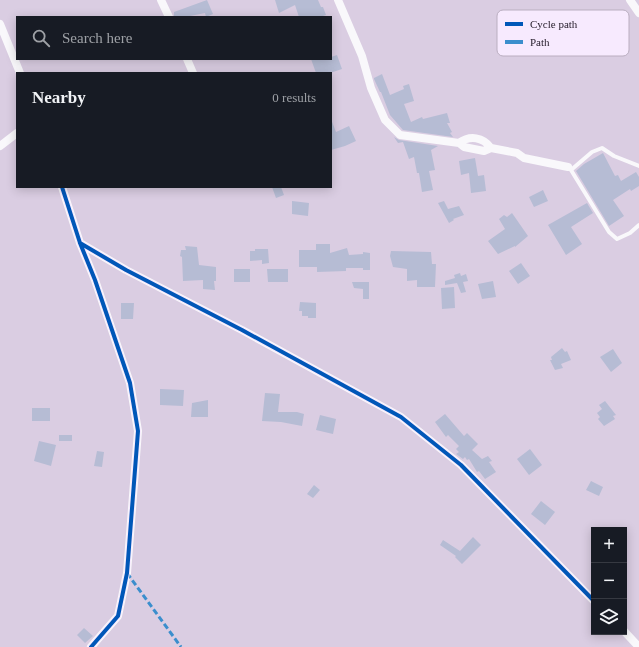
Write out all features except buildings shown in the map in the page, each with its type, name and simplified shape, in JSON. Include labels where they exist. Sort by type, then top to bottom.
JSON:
[{"type":"street","points":[[161,0],[169,16]]},
{"type":"street","points":[[338,0],[362,56],[371,88],[385,120],[400,135],[459,143],[464,147],[484,151],[491,148],[517,153],[524,158],[570,168]]},
{"type":"street","points":[[630,0],[639,13]]},
{"type":"street","points":[[0,24],[20,72]]},
{"type":"street","points":[[187,60],[193,72]]},
{"type":"street","points":[[0,146],[16,134]]},
{"type":"street","points":[[62,188],[130,383],[138,431],[127,573],[118,616],[91,647]]},
{"type":"street","points":[[80,242],[126,270],[242,330],[401,417],[461,465],[592,599]]},
{"type":"street","points":[[627,634],[639,647]]},
{"type":"lane","points":[[639,166],[614,156],[602,148],[592,152],[570,168],[609,232],[617,240],[639,225]]},
{"type":"marked path","points":[[127,573],[181,647]]},
{"type":"cycle path","points":[[62,188],[80,243],[95,280],[130,383],[138,431],[127,573],[118,616],[91,647]]},
{"type":"cycle path","points":[[80,243],[126,270],[242,330],[401,417],[461,465],[592,599]]}]
